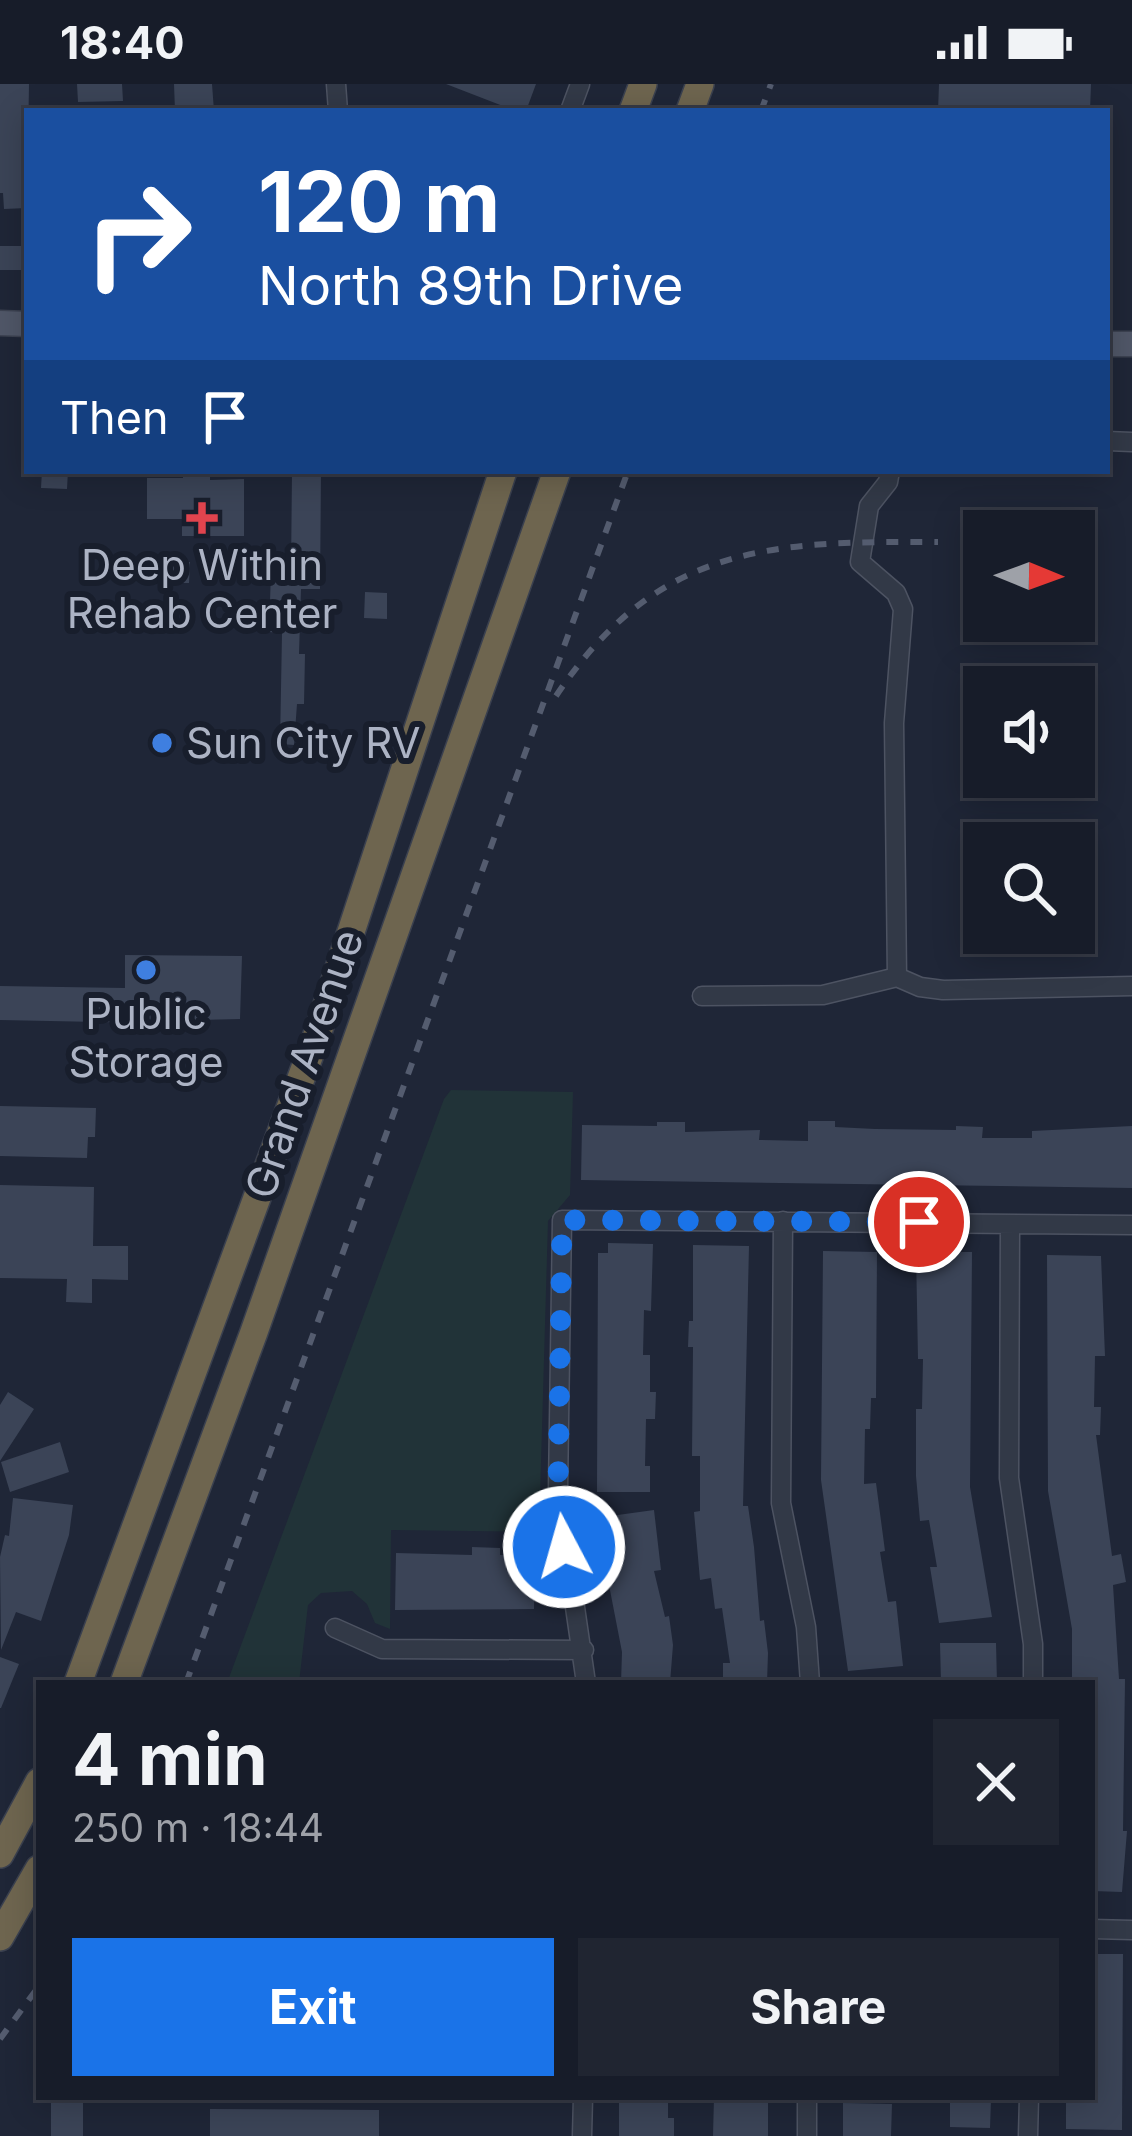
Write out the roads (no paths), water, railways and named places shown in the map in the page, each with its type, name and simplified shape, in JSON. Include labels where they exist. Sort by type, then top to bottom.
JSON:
[{"type":"highway","name":"Grand Avenue","points":[[79,1680],[317,1035],[502,474]]},
{"type":"highway","name":"Grand Avenue","points":[[125,1680],[355,1047],[555,474]]},
{"type":"highway","points":[[317,1035],[355,1047]]},
{"type":"highway","points":[[200,1352],[241,1366]]},
{"type":"highway","points":[[0,1854],[36,1788]]},
{"type":"highway","points":[[0,1937],[36,1874]]},
{"type":"street","points":[[889,474],[869,506],[860,562],[896,593],[903,609],[894,723],[896,977]]},
{"type":"street","points":[[702,995],[823,994],[896,977],[943,990],[1132,986]]},
{"type":"street","points":[[586,1680],[558,1490],[562,1220],[1132,1225]]},
{"type":"street","points":[[783,1221],[781,1503],[806,1627],[810,1680]]},
{"type":"street","points":[[1010,1224],[1009,1478],[1033,1644],[1033,1680]]},
{"type":"street","points":[[335,1628],[382,1648],[584,1650]]},
{"type":"street","points":[[1095,1929],[1132,1930]]},
{"type":"street","points":[[583,2100],[583,2136]]},
{"type":"street","points":[[807,2100],[807,2136]]},
{"type":"street","points":[[1028,2136],[1029,2100]]},
{"type":"railway","points":[[762,108],[771,84]]},
{"type":"railway","points":[[187,1680],[627,474]]},
{"type":"railway","points":[[556,696],[595,646],[635,608],[678,580],[771,550],[938,542]]},
{"type":"railway","points":[[0,2039],[36,1990]]},
{"type":"place","name":"Deep Within Rehab Center","points":[[202,518]]},
{"type":"place","name":"Sun City RV","points":[[162,743]]},
{"type":"place","name":"Public Storage","points":[[146,970]]}]
